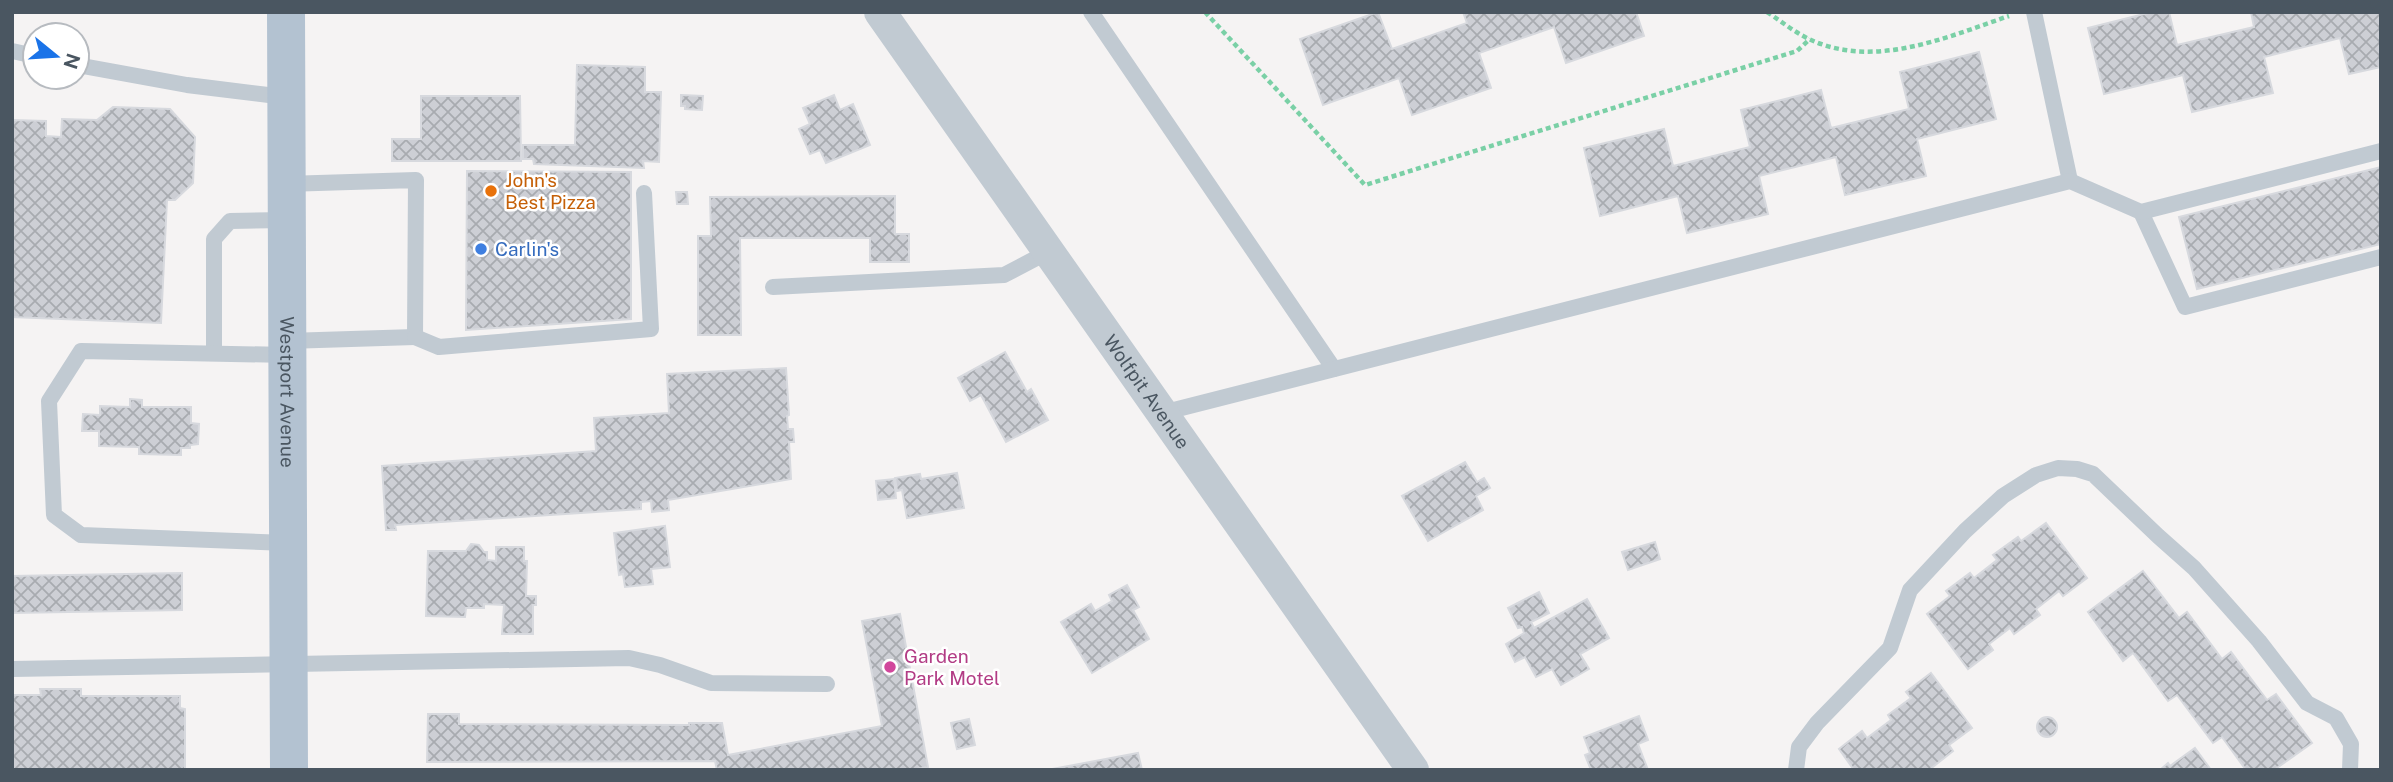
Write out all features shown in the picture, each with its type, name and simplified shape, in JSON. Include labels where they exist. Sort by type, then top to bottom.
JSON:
[{"type":"main road","name":"Westport Avenue","points":[[286,12],[289,770]]},
{"type":"street","name":"Wolfpit Avenue","points":[[880,12],[1412,770]]},
{"type":"lane","points":[[1091,12],[1334,369]]},
{"type":"lane","points":[[2034,12],[2070,181]]},
{"type":"lane","points":[[91,68],[187,85],[285,97]]},
{"type":"lane","points":[[1162,413],[2070,181],[2141,212],[2381,151]]},
{"type":"lane","points":[[215,353],[214,239],[230,221],[286,202],[416,180],[415,337]]},
{"type":"lane","points":[[288,543],[81,535],[54,515],[49,401],[81,352],[215,353],[415,337],[439,347],[651,329],[644,193]]},
{"type":"lane","points":[[2141,212],[2185,307],[2381,257]]},
{"type":"lane","points":[[773,287],[1004,275],[1048,252]]},
{"type":"lane","points":[[1796,770],[1799,747],[1817,723],[1890,648],[1910,590],[1965,531],[2003,496],[2036,475],[2058,468],[2077,469],[2092,474],[2194,568],[2259,641],[2307,703],[2336,718],[2351,744],[2350,770]]},
{"type":"lane","points":[[12,669],[629,658],[660,665],[710,683],[827,684]]},
{"type":"path","points":[[1205,12],[1365,185],[1797,51],[1810,39]]},
{"type":"path","points":[[1767,12],[1810,39],[1844,49],[1889,51],[1928,43],[2020,12]]},
{"type":"building","points":[[1378,12],[1392,49],[1467,23],[1463,12],[1636,12],[1644,36],[1566,63],[1554,27],[1479,53],[1491,88],[1412,115],[1399,78],[1323,105],[1300,39]]},
{"type":"building","points":[[2152,12],[2169,12],[2177,45],[2254,27],[2251,12],[2381,12],[2381,67],[2349,74],[2340,38],[2264,57],[2273,93],[2192,112],[2183,75],[2104,94],[2088,28]]},
{"type":"building","points":[[1979,52],[1996,119],[1917,139],[1926,176],[1845,195],[1836,157],[1759,176],[1768,214],[1687,233],[1678,196],[1600,216],[1584,148],[1664,129],[1673,166],[1750,147],[1741,110],[1821,90],[1831,128],[1909,109],[1900,72]]},
{"type":"building","points":[[577,65],[645,67],[645,92],[661,92],[659,162],[643,161],[644,168],[534,164],[533,159],[523,159],[523,145],[575,145]]},
{"type":"building","points":[[681,95],[703,96],[702,110],[685,109],[685,106],[681,106]]},
{"type":"building","points":[[834,95],[840,110],[853,104],[870,145],[826,163],[820,150],[810,154],[799,129],[810,124],[803,108]]},
{"type":"building","points":[[421,96],[520,96],[521,161],[392,161],[392,139],[421,139]]},
{"type":"building","points":[[113,107],[170,109],[195,137],[193,183],[175,200],[167,200],[161,323],[12,317],[12,120],[46,121],[46,136],[61,137],[62,119],[97,120]]},
{"type":"building","points":[[2381,167],[2381,244],[2197,289],[2179,217]]},
{"type":"building","points":[[467,171],[631,172],[631,319],[466,330]]},
{"type":"building","points":[[676,192],[687,192],[688,204],[677,204]]},
{"type":"building","points":[[895,196],[895,234],[909,234],[909,262],[870,262],[870,238],[740,238],[741,335],[698,335],[698,236],[711,236],[710,197]]},
{"type":"building","points":[[1005,352],[1027,392],[1031,389],[1048,420],[1006,442],[981,395],[970,401],[958,378]]},
{"type":"building","points":[[786,368],[788,429],[793,429],[794,442],[789,442],[791,479],[668,500],[669,510],[652,512],[651,501],[641,502],[641,509],[395,525],[396,530],[386,530],[382,466],[596,451],[594,418],[669,413],[667,374]]},
{"type":"building","points":[[130,399],[142,400],[142,407],[191,407],[191,423],[199,424],[198,444],[181,448],[181,455],[139,454],[139,447],[99,446],[99,431],[82,431],[83,414],[100,415],[100,406],[130,407]]},
{"type":"building","points":[[1465,462],[1477,482],[1484,478],[1490,488],[1476,496],[1483,510],[1428,541],[1402,496]]},
{"type":"building","points":[[957,473],[964,508],[907,518],[902,490],[897,491],[895,478],[920,474],[921,479]]},
{"type":"building","points":[[894,479],[896,498],[878,500],[876,481]]},
{"type":"building","points":[[2046,523],[2087,578],[2063,596],[2059,591],[2036,609],[2040,615],[2014,634],[2010,628],[1989,644],[1993,650],[1968,669],[1927,614],[1950,596],[1946,591],[1970,573],[1974,578],[1997,560],[1993,555],[2018,537],[2021,541]]},
{"type":"building","points":[[665,526],[670,567],[651,569],[653,584],[625,587],[623,574],[619,575],[614,533]]},
{"type":"building","points":[[1655,542],[1660,559],[1628,570],[1622,552]]},
{"type":"building","points":[[471,544],[479,545],[487,552],[487,560],[496,561],[496,547],[524,547],[524,561],[527,561],[526,596],[536,596],[536,605],[533,605],[533,634],[502,634],[504,605],[484,604],[484,608],[466,608],[465,617],[426,616],[428,551],[466,551]]},
{"type":"building","points":[[2143,571],[2179,618],[2187,612],[2222,659],[2231,652],[2267,700],[2276,694],[2312,743],[2274,770],[2246,770],[2222,737],[2213,743],[2177,695],[2168,701],[2133,653],[2123,661],[2088,612]]},
{"type":"building","points":[[182,573],[182,610],[12,613],[12,576]]},
{"type":"building","points":[[1127,585],[1139,607],[1133,610],[1149,639],[1092,673],[1061,622],[1091,604],[1095,611],[1112,601],[1109,595]]},
{"type":"building","points":[[1539,592],[1549,613],[1531,622],[1534,628],[1587,599],[1609,638],[1580,654],[1589,669],[1561,685],[1552,669],[1536,677],[1525,657],[1515,662],[1506,644],[1524,633],[1522,627],[1518,628],[1508,608]]},
{"type":"building","name":"Garden Park Motel","points":[[900,614],[928,767],[911,770],[717,770],[715,761],[427,762],[428,714],[459,714],[459,724],[722,723],[728,755],[882,726],[862,621]]},
{"type":"building","points":[[1931,673],[1972,728],[1949,745],[1953,751],[1929,770],[1854,770],[1839,749],[1862,731],[1867,738],[1891,720],[1888,715],[1911,698],[1906,692]]},
{"type":"building","points":[[40,689],[81,689],[81,696],[180,696],[180,708],[185,709],[185,770],[12,770],[12,695],[41,695]]},
{"type":"building","points":[[1639,716],[1648,740],[1638,744],[1648,770],[1591,770],[1585,755],[1590,753],[1584,737]]},
{"type":"building","points":[[2043,717],[2051,717],[2057,727],[2051,737],[2043,737],[2037,731],[2037,723]]},
{"type":"building","points":[[969,719],[975,745],[957,749],[951,723]]},
{"type":"building","points":[[2195,748],[2211,770],[2160,770],[2168,763],[2170,766]]},
{"type":"building","points":[[1138,753],[1142,770],[1047,770]]},
{"type":"place","name":"John's Best Pizza","points":[[491,191]]},
{"type":"place","name":"Carlin's","points":[[481,249]]},
{"type":"place","name":"Garden Park Motel","points":[[890,667]]}]
